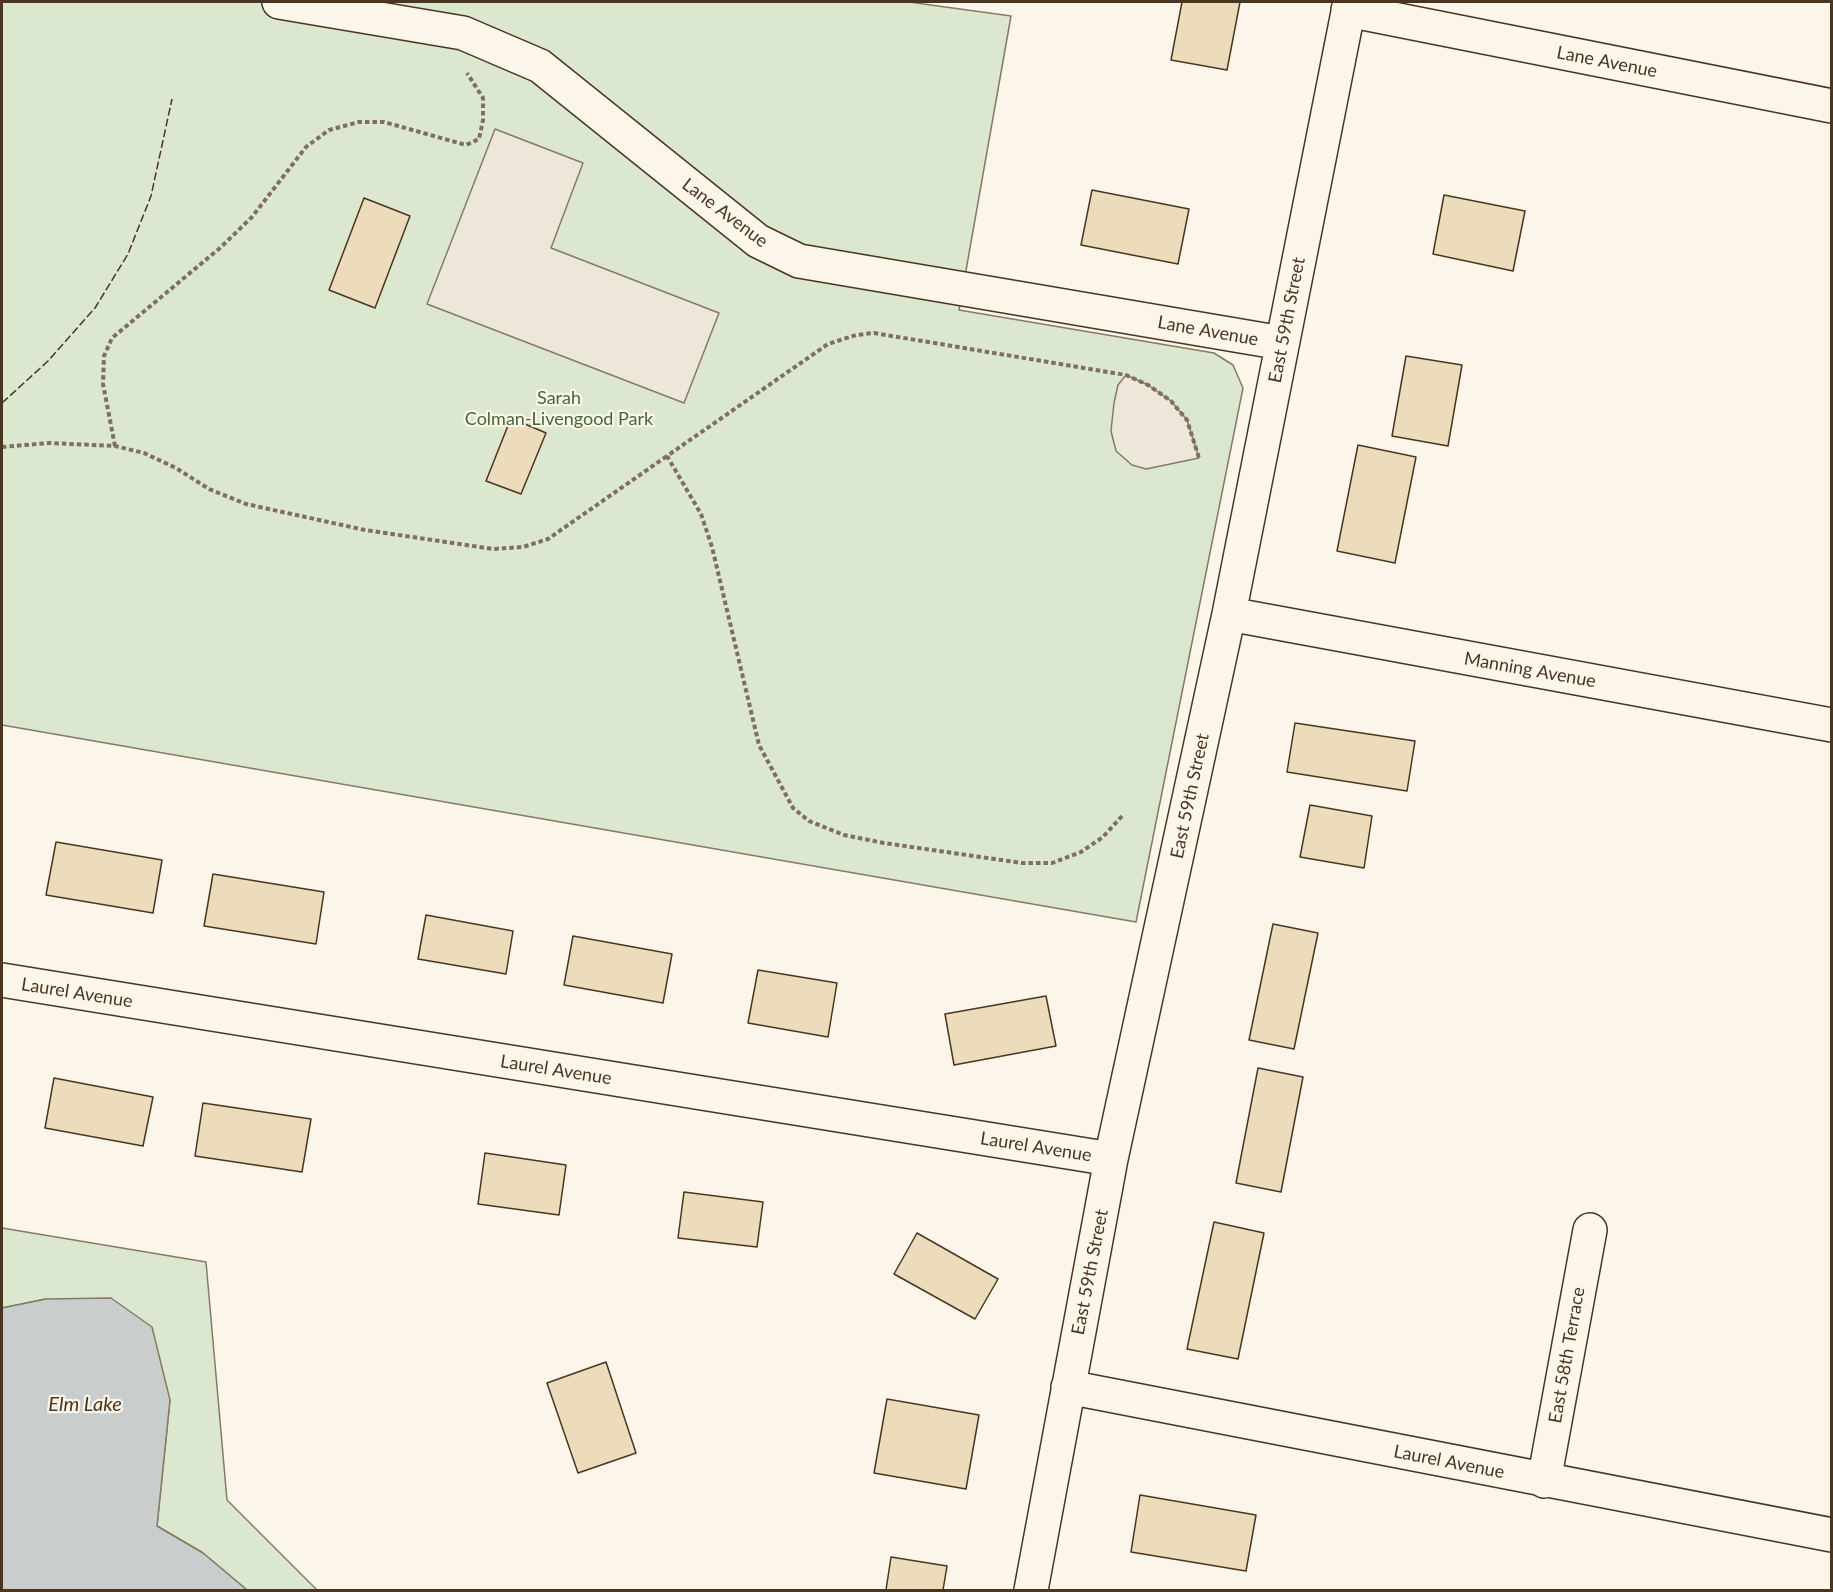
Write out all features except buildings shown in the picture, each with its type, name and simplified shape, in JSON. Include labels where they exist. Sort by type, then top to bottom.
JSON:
[{"type":"street","name":"Lane Avenue","points":[[279,2],[463,33],[540,66],[758,241],[799,261],[1282,343]]},
{"type":"street","name":"Lane Avenue","points":[[1349,6],[1832,106]]},
{"type":"street","name":"East 59th Street","points":[[1031,1590],[1111,1159],[1229,614],[1349,6]]},
{"type":"street","name":"Manning Avenue","points":[[1229,614],[1832,725]]},
{"type":"street","name":"Laurel Avenue","points":[[2,981],[1111,1159]]},
{"type":"street","name":"East 58th Terrace","points":[[1544,1481],[1590,1230]]},
{"type":"street","name":"Laurel Avenue","points":[[1068,1387],[1832,1535]]},
{"type":"path","points":[[115,446],[103,384],[104,356],[112,338],[220,248],[252,217],[306,147],[329,130],[359,122],[384,122],[466,145],[479,139],[483,120],[483,98],[463,68]]},
{"type":"path","points":[[2,447],[49,443],[115,446],[144,453],[176,468],[209,489],[246,504],[354,528],[493,549],[523,548],[548,539],[828,344],[855,334],[874,333],[1126,375],[1148,385],[1172,401],[1186,420],[1199,458]]},
{"type":"path","points":[[667,456],[701,514],[712,547],[759,746],[794,808],[809,821],[844,835],[884,843],[1022,863],[1052,863],[1088,847],[1103,837],[1122,816]]},
{"type":"green space","name":"Sarah Colman-Livengood Park","points":[[2,2],[909,2],[1011,16],[959,310],[1214,353],[1233,365],[1243,388],[1136,922],[2,725]]},
{"type":"green space","points":[[2,1228],[206,1262],[227,1500],[317,1590],[247,1590],[203,1553],[157,1526],[170,1400],[46,1299],[2,1308]]},
{"type":"shaded area","points":[[495,129],[583,163],[551,248],[719,313],[684,403],[427,304]]},
{"type":"shaded area","points":[[1126,375],[1148,385],[1171,401],[1187,420],[1199,458],[1146,469],[1132,465],[1116,451],[1111,431],[1114,403],[1118,385]]},
{"type":"water","name":"Elm Lake","points":[[111,1298],[152,1327],[170,1400],[157,1526],[203,1553],[247,1590],[2,1590],[2,1308],[46,1299]]},
{"type":"fence","points":[[2,403],[48,361],[95,308],[128,254],[151,196],[172,99]]}]
